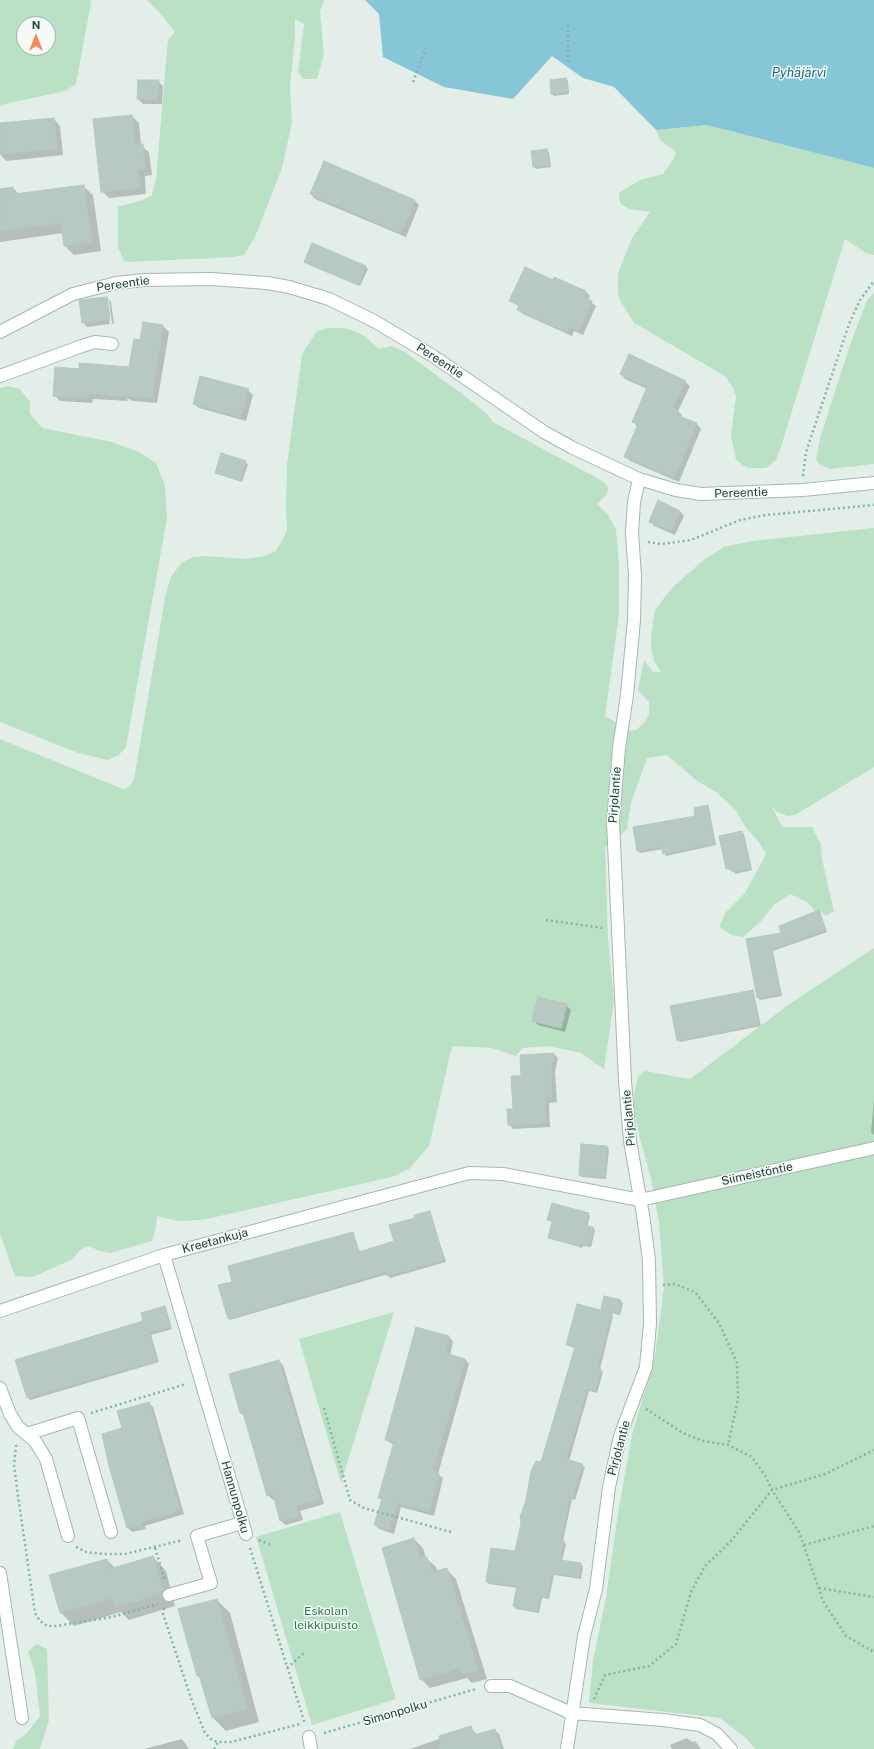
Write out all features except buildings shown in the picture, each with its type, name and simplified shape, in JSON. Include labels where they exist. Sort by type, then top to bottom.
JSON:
[{"type":"street","name":"Pereentie","points":[[0,332],[73,294],[116,283],[151,280],[211,279],[238,280],[289,287],[329,299],[367,317],[433,356],[544,432],[573,448],[640,479],[676,490],[701,494],[803,490],[874,483]]},
{"type":"street","points":[[0,376],[95,342],[112,344]]},
{"type":"street","name":"Pirjolantie","points":[[567,1749],[571,1713],[584,1636],[596,1589],[609,1487],[620,1436],[648,1355],[650,1324],[650,1285],[646,1235],[630,1141],[620,1002],[613,830],[614,794],[627,695],[634,620],[635,576],[632,533],[634,502],[640,479]]},
{"type":"street","name":"Siimeistöntie","points":[[640,1200],[874,1148]]},
{"type":"street","name":"Kreetankuja","points":[[0,1311],[164,1255],[469,1173],[503,1174],[640,1200]]},
{"type":"street","name":"Hannunpolku","points":[[164,1255],[244,1528]]},
{"type":"street","points":[[0,1388],[10,1414],[22,1430],[35,1441],[46,1459],[68,1536]]},
{"type":"street","points":[[22,1430],[78,1418],[111,1532]]},
{"type":"street","points":[[169,1595],[211,1583],[197,1536],[244,1528]]},
{"type":"street","points":[[0,1573],[22,1718]]},
{"type":"street","points":[[491,1686],[510,1686],[571,1713],[694,1723],[717,1734],[731,1749]]},
{"type":"path","points":[[568,25],[568,62]]},
{"type":"path","points":[[413,82],[427,45]]},
{"type":"path","points":[[806,512],[803,490],[803,467],[806,452],[849,324],[860,300],[874,281]]},
{"type":"path","points":[[632,533],[651,543],[662,544],[691,540],[740,520],[766,515],[874,505]]},
{"type":"path","points":[[546,920],[617,929]]},
{"type":"path","points":[[650,1285],[675,1284],[695,1292],[719,1323],[737,1363],[738,1399],[728,1445]]},
{"type":"path","points":[[78,1418],[201,1379]]},
{"type":"path","points":[[633,1402],[659,1416],[683,1433],[703,1441],[728,1445],[752,1457],[766,1477],[772,1490],[799,1532],[823,1601],[846,1636],[874,1652]]},
{"type":"path","points":[[324,1408],[350,1500],[364,1508],[451,1532]]},
{"type":"path","points":[[22,1430],[15,1472],[35,1613],[40,1622],[47,1626],[56,1626],[112,1617],[165,1602],[164,1614],[192,1701],[205,1733],[212,1740],[218,1742],[231,1742],[304,1723]]},
{"type":"path","points":[[587,1714],[605,1675],[649,1666],[676,1644],[691,1592],[705,1566],[731,1541],[772,1490],[825,1474],[874,1450]]},
{"type":"path","points":[[804,1545],[874,1526]]},
{"type":"path","name":"Hannunpolku","points":[[244,1528],[310,1743]]},
{"type":"path","points":[[68,1536],[75,1547],[86,1552],[104,1554],[126,1554],[155,1548],[197,1536]]},
{"type":"path","points":[[155,1548],[169,1595]]},
{"type":"path","points":[[819,1588],[874,1597]]},
{"type":"path","points":[[287,1668],[304,1653]]},
{"type":"path","name":"Simonpolku","points":[[310,1743],[491,1686]]},
{"type":"path","points":[[214,1749],[218,1742]]},
{"type":"green space","points":[[0,0],[90,0],[91,3],[76,84],[65,91],[0,105]]},
{"type":"green space","points":[[147,0],[324,0],[320,11],[324,54],[317,79],[303,79],[298,72],[304,24],[295,19],[295,38],[290,86],[292,122],[282,168],[255,237],[244,255],[234,257],[129,262],[124,261],[118,247],[118,207],[143,200],[152,195],[156,179],[168,40],[175,32],[161,14]]},
{"type":"green space","points":[[707,125],[874,168],[874,255],[866,253],[845,239],[780,450],[776,460],[766,468],[747,468],[736,460],[731,435],[736,396],[733,388],[725,376],[634,323],[618,294],[618,274],[622,263],[632,238],[650,212],[629,209],[620,203],[619,193],[640,180],[663,174],[673,160],[676,152],[660,140],[656,130]]},
{"type":"green space","points":[[874,293],[874,464],[830,469],[820,465],[816,459],[820,438],[851,342],[867,300]]},
{"type":"green space","points":[[327,328],[342,328],[351,330],[363,335],[379,349],[391,346],[405,352],[470,400],[486,413],[493,422],[595,477],[605,483],[609,488],[606,495],[597,504],[608,515],[616,529],[619,563],[619,615],[605,716],[631,731],[636,730],[644,723],[649,714],[649,702],[638,690],[644,660],[653,672],[661,672],[654,661],[651,647],[655,610],[671,589],[701,562],[724,547],[751,541],[874,528],[874,767],[795,815],[788,816],[777,812],[772,807],[782,827],[812,827],[821,844],[822,859],[834,911],[826,916],[819,910],[815,911],[807,902],[790,894],[775,904],[760,922],[743,937],[732,935],[719,927],[726,912],[745,893],[766,854],[758,841],[746,828],[736,810],[716,792],[697,781],[667,755],[647,758],[631,803],[627,829],[605,848],[608,938],[614,1001],[604,1069],[581,1053],[548,1046],[523,1048],[516,1056],[492,1048],[452,1046],[429,1146],[409,1169],[392,1177],[202,1220],[177,1221],[157,1216],[156,1228],[152,1241],[110,1253],[97,1250],[90,1246],[81,1249],[73,1259],[33,1277],[15,1276],[0,1234],[0,739],[123,789],[129,787],[134,779],[166,593],[171,577],[181,563],[193,557],[207,556],[245,559],[265,556],[276,551],[287,531],[287,464],[302,354],[316,332]]},
{"type":"green space","points":[[8,386],[20,389],[30,402],[30,414],[42,428],[112,442],[139,452],[156,463],[165,485],[167,518],[126,747],[119,755],[108,760],[78,753],[0,722],[0,388]]},
{"type":"green space","points":[[874,948],[874,1749],[755,1749],[746,1738],[720,1718],[589,1703],[593,1661],[606,1597],[619,1507],[632,1435],[655,1356],[664,1287],[659,1222],[651,1178],[639,1135],[634,1109],[634,1093],[638,1077],[645,1071],[690,1079],[791,1003]]},
{"type":"green space","points":[[394,1312],[341,1483],[299,1339]]},
{"type":"green space","name":"Eskolan leikkipuisto","points":[[340,1512],[396,1699],[312,1725],[256,1537]]},
{"type":"green space","points":[[37,1644],[47,1649],[49,1720],[40,1749],[13,1749],[16,1741],[27,1733],[40,1716],[35,1673],[28,1651]]},
{"type":"water","name":"Pyhäjärvi","points":[[365,0],[874,0],[874,168],[707,125],[656,130],[614,87],[583,78],[552,56],[513,99],[444,87],[383,57],[379,14]]}]
